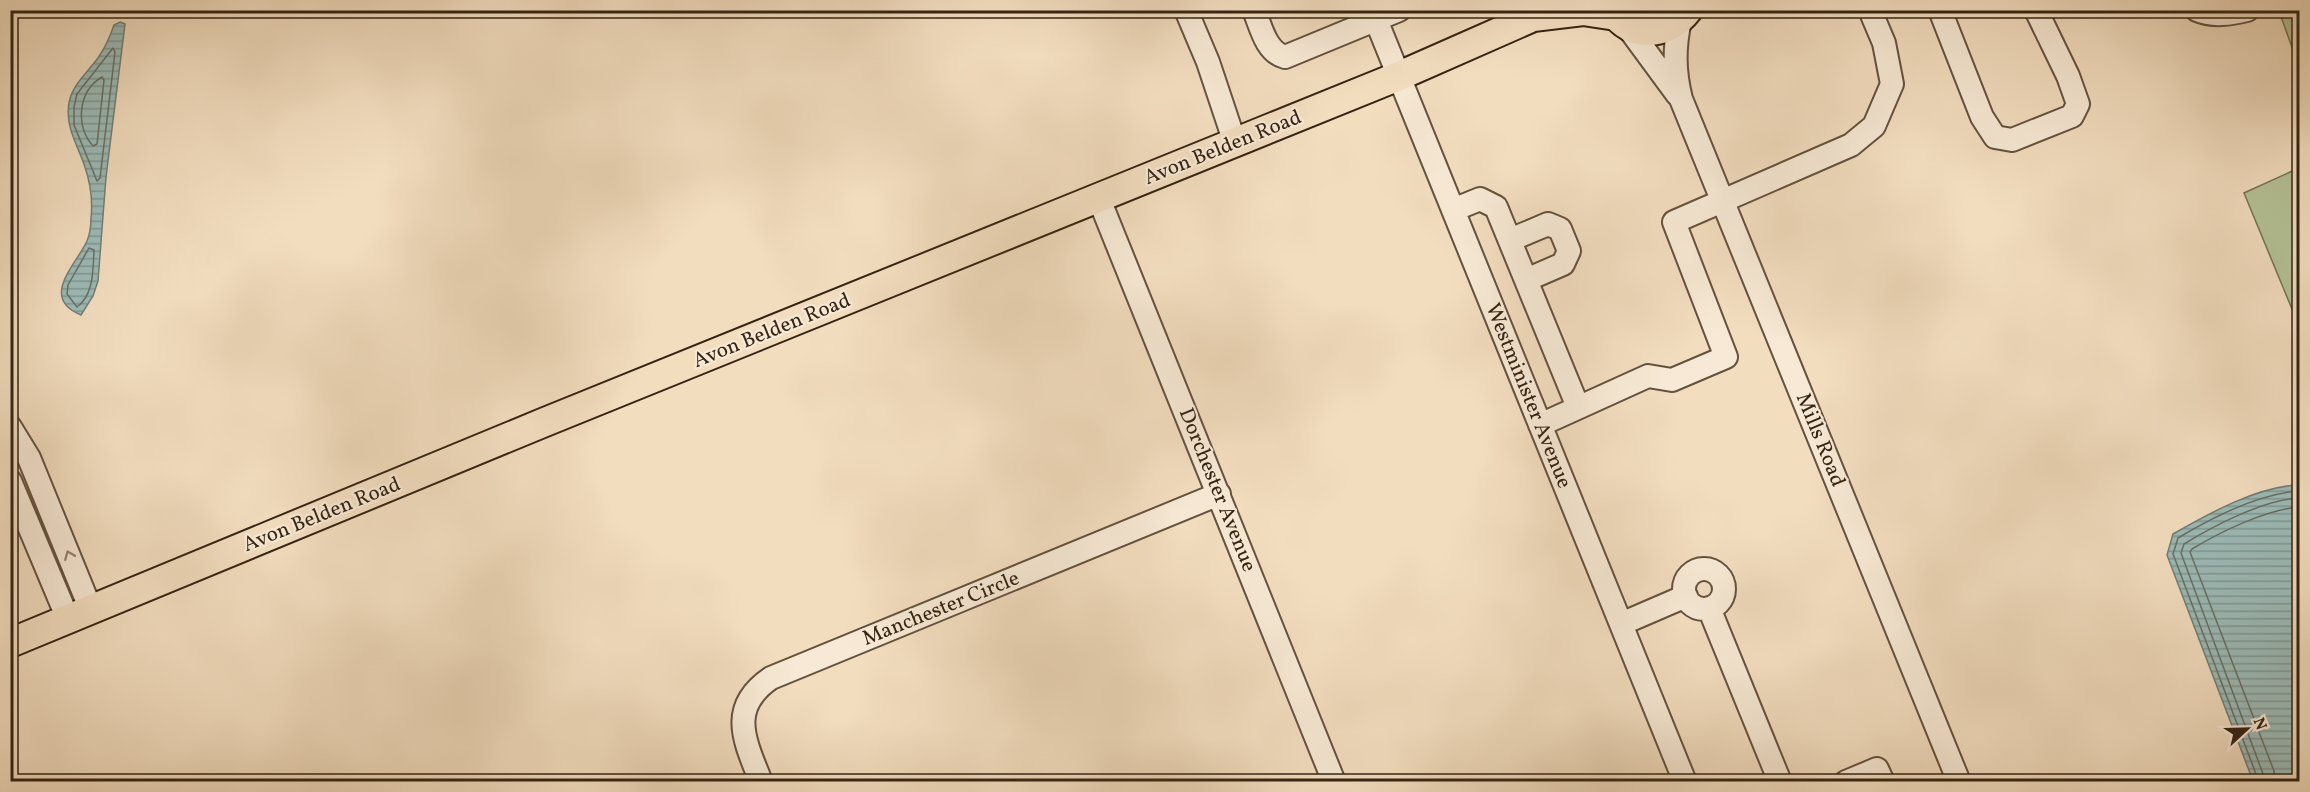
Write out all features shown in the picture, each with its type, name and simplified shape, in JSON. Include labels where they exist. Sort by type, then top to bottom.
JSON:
[{"type":"main road","name":"Avon Belden Road","points":[[10,643],[545,422],[1399,76],[1537,14],[1580,11],[1618,18],[1640,31],[1654,32],[1668,28],[1684,15]]},
{"type":"street","points":[[1186,10],[1208,62],[1234,143]]},
{"type":"street","points":[[1254,10],[1269,46],[1278,55],[1285,57],[1374,16],[1399,10]]},
{"type":"street","points":[[1540,424],[1648,376],[1671,380],[1726,357],[1674,222],[1851,145],[1874,126],[1892,84],[1884,43],[1870,10]]},
{"type":"street","points":[[1940,10],[1982,117],[1995,137],[2012,140],[2072,116],[2078,104],[2068,75],[2036,10]]},
{"type":"street","points":[[2197,10],[2204,14],[2230,14],[2247,10]]},
{"type":"street","name":"Mills Road","points":[[1684,15],[1676,37],[1674,66],[1681,99],[1959,782]]},
{"type":"street","name":"Westminister Avenue","points":[[1374,16],[1685,782]]},
{"type":"street","name":"Mills Road","points":[[1618,18],[1681,99]]},
{"type":"street","name":"Dorchester Avenue","points":[[1100,198],[1334,782]]},
{"type":"street","points":[[1453,210],[1480,199],[1496,207],[1578,407]]},
{"type":"street","points":[[1510,240],[1548,224],[1560,230],[1569,251],[1563,264],[1526,280]]},
{"type":"street","points":[[10,427],[29,458],[80,614]]},
{"type":"street","points":[[10,481],[80,614]]},
{"type":"street","name":"Manchester Circle","points":[[761,782],[742,728],[744,714],[751,697],[759,686],[771,678],[1219,494]]},
{"type":"street","points":[[1697,570],[1711,570],[1721,579],[1724,592],[1718,604],[1709,608],[1694,607],[1686,596],[1685,584],[1697,570]]},
{"type":"street","points":[[1621,624],[1686,596]]},
{"type":"street","points":[[1709,608],[1780,782]]},
{"type":"street","points":[[1846,782],[1877,769],[1883,782]]},
{"type":"green space","points":[[2279,11],[2299,11],[2299,67]]},
{"type":"green space","points":[[2299,168],[2299,326],[2244,193]]},
{"type":"water","points":[[120,22],[125,24],[106,177],[98,281],[93,296],[81,315],[69,308],[63,300],[62,290],[69,270],[88,238],[92,211],[88,177],[70,127],[69,103],[77,85],[103,50],[114,25]]},
{"type":"water","points":[[2299,485],[2299,781],[2253,781],[2167,555],[2173,534],[2202,518],[2234,502],[2267,490]]}]
